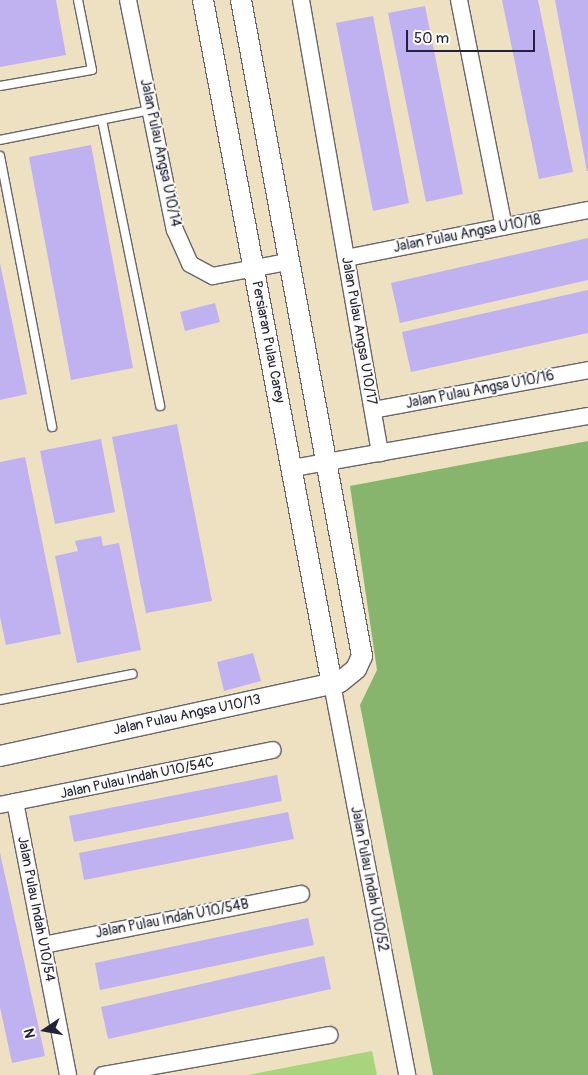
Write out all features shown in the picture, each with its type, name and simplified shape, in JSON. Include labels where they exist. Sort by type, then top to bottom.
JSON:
[{"type":"street","name":"Jalan Pulau Angsa U10/14","points":[[128,0],[175,230],[190,264],[213,276],[287,262]]},
{"type":"street","name":"Persiaran Pulau Carey","points":[[203,0],[293,468],[332,684]]},
{"type":"street","points":[[241,0],[324,463]]},
{"type":"street","name":"Jalan Pulau Angsa U10/17","points":[[301,0],[380,453]]},
{"type":"street","points":[[459,0],[504,227]]},
{"type":"street","name":"Jalan Pulau Angsa U10/18","points":[[346,258],[588,210]]},
{"type":"street","name":"Jalan Pulau Angsa U10/16","points":[[373,410],[588,370]]},
{"type":"street","points":[[293,468],[588,416]]},
{"type":"street","name":"Jalan Pulau Angsa U10/13","points":[[0,756],[332,684],[356,669],[362,656],[324,463]]},
{"type":"street","name":"Jalan Pulau Indah U10/52","points":[[332,684],[407,1075]]},
{"type":"street","name":"Jalan Pulau Indah U10/54C","points":[[7,804],[273,750]]},
{"type":"street","name":"Jalan Pulau Indah U10/54","points":[[7,804],[43,945],[68,1075]]},
{"type":"street","name":"Jalan Pulau Indah U10/54B","points":[[43,945],[300,894]]},
{"type":"street","points":[[103,1075],[330,1035]]},
{"type":"lane","points":[[0,86],[92,70],[78,0]]},
{"type":"lane","points":[[0,140],[150,110]]},
{"type":"lane","points":[[102,120],[160,406]]},
{"type":"lane","points":[[0,156],[52,427]]},
{"type":"lane","points":[[0,700],[132,674]]},
{"type":"green space","points":[[588,441],[588,1075],[433,1075],[360,705],[377,670],[350,486]]},
{"type":"green space","points":[[372,1051],[377,1075],[248,1075]]},
{"type":"building","points":[[0,0],[56,0],[66,55],[0,67]]},
{"type":"building","points":[[502,0],[538,0],[573,172],[539,179]]},
{"type":"building","points":[[555,0],[588,0],[588,171],[587,171]]},
{"type":"building","points":[[425,6],[463,194],[426,202],[388,13]]},
{"type":"building","points":[[373,16],[409,203],[373,211],[336,23]]},
{"type":"building","points":[[91,145],[133,368],[71,380],[29,157]]},
{"type":"building","points":[[588,238],[588,280],[400,323],[391,283]]},
{"type":"building","points":[[0,263],[27,394],[0,400]]},
{"type":"building","points":[[588,290],[588,333],[411,372],[402,332]]},
{"type":"building","points":[[215,303],[220,322],[185,331],[180,312]]},
{"type":"building","points":[[177,424],[212,601],[146,613],[112,437]]},
{"type":"building","points":[[101,439],[115,512],[55,524],[40,451]]},
{"type":"building","points":[[25,457],[61,634],[6,645],[0,617],[0,462]]},
{"type":"building","points":[[101,536],[103,546],[119,543],[141,650],[77,663],[55,556],[78,551],[75,541]]},
{"type":"building","points":[[253,653],[261,681],[224,691],[217,662]]},
{"type":"building","points":[[277,775],[282,801],[74,842],[69,816]]},
{"type":"building","points":[[288,812],[294,839],[84,880],[79,853]]},
{"type":"building","points":[[0,853],[45,1056],[12,1063],[0,1007]]},
{"type":"building","points":[[308,918],[314,945],[100,990],[95,963]]},
{"type":"building","points":[[324,956],[331,989],[108,1039],[101,1007]]}]
